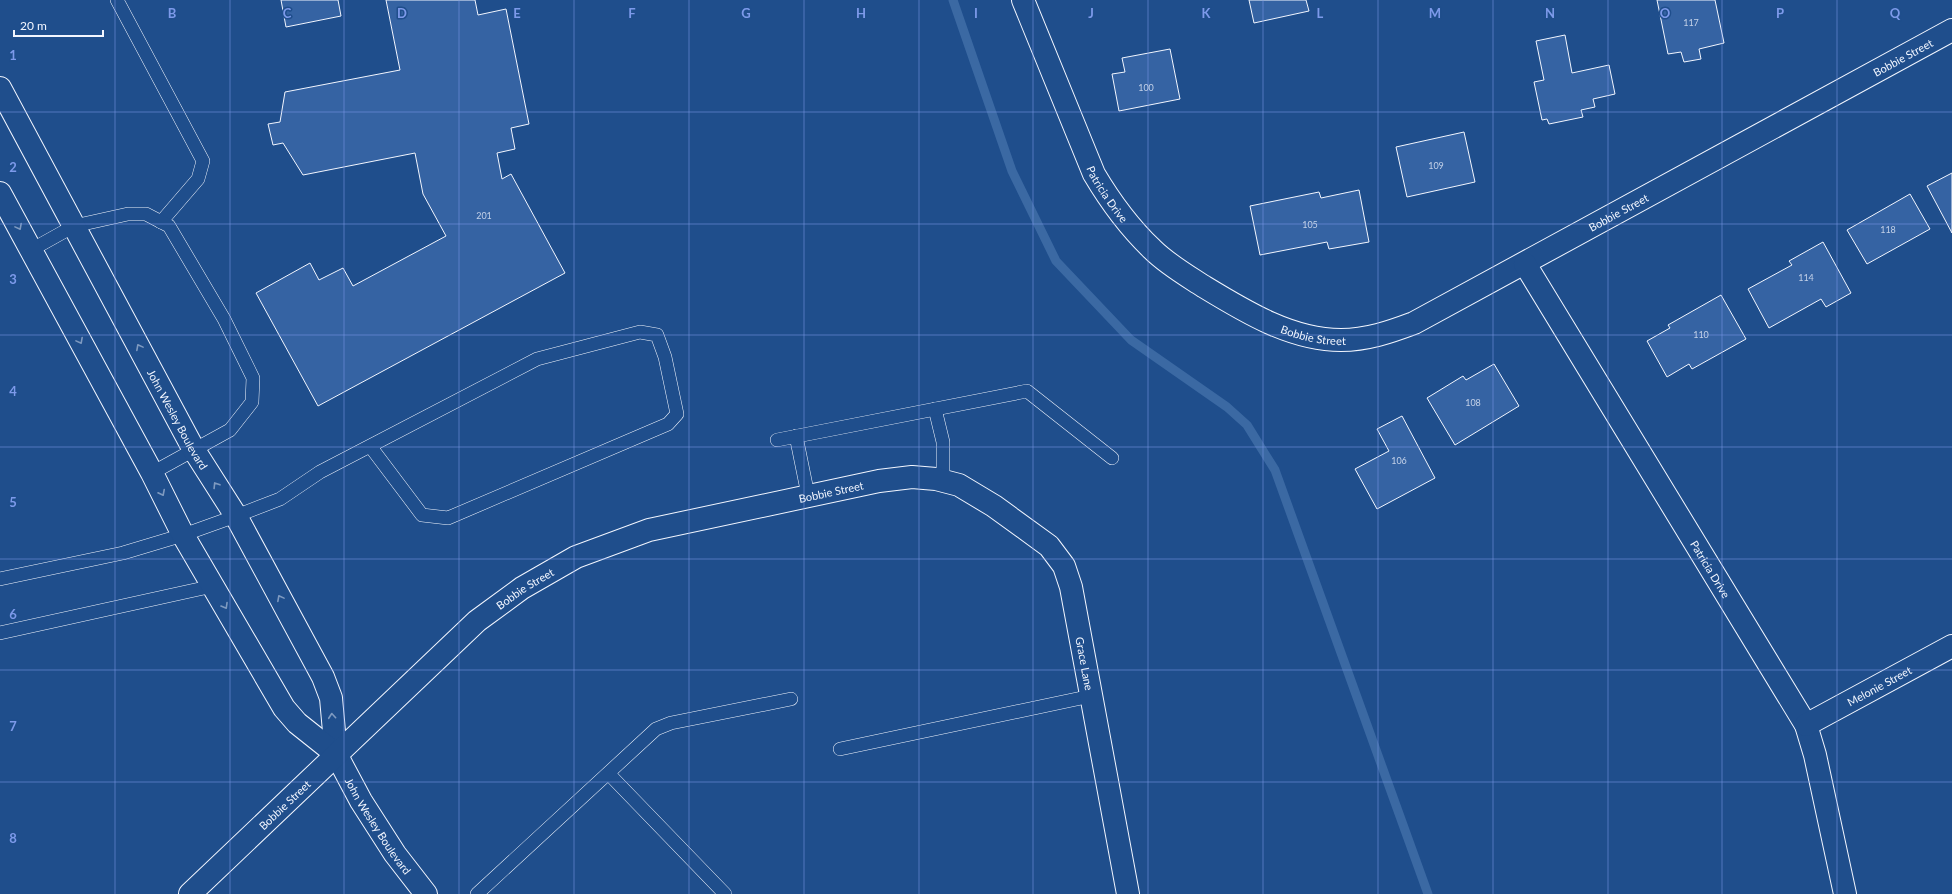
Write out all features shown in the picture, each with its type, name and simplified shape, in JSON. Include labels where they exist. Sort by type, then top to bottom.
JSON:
[{"type":"street","name":"Patricia Drive","points":[[1023,0],[1094,174],[1110,201],[1152,250],[1181,273],[1271,324]]},
{"type":"street","name":"Bobbie Street","points":[[1271,324],[1315,338],[1340,340],[1371,338],[1414,323],[1525,264],[1952,30]]},
{"type":"street","name":"John Wesley Boulevard","points":[[0,88],[194,450],[236,516],[323,677],[331,698],[336,754],[361,801],[395,854],[426,894]]},
{"type":"street","name":"John Wesley Boulevard","points":[[0,193],[152,473],[183,536],[284,708],[297,723],[336,754]]},
{"type":"street","name":"Patricia Drive","points":[[1525,264],[1806,725],[1815,755],[1845,894]]},
{"type":"street","name":"Bobbie Street","points":[[190,894],[477,621],[522,588],[576,556],[649,530],[879,481],[912,477],[951,483]]},
{"type":"street","name":"Grace Lane","points":[[951,483],[994,506],[1049,546],[1064,566],[1071,587],[1128,894]]},
{"type":"street","name":"Melonie Street","points":[[1806,725],[1952,646]]},
{"type":"lane","points":[[117,0],[203,161],[198,179],[161,222]]},
{"type":"lane","points":[[31,250],[74,226],[128,214],[146,214],[169,226],[220,312],[253,378],[252,402],[230,430],[152,473]]},
{"type":"lane","points":[[0,579],[123,553],[183,536],[236,516],[280,499],[320,472],[537,359],[640,332],[657,335],[665,357],[677,414],[668,424],[448,518],[422,515],[370,446]]},
{"type":"lane","points":[[777,440],[1027,392],[1112,458]]},
{"type":"lane","points":[[935,409],[951,483]]},
{"type":"lane","points":[[796,436],[808,495]]},
{"type":"lane","points":[[0,633],[212,586]]},
{"type":"lane","points":[[840,748],[1091,696]]},
{"type":"lane","points":[[477,894],[656,730],[671,723],[791,699]]},
{"type":"lane","points":[[609,774],[725,894]]},
{"type":"building","points":[[281,0],[338,0],[341,16],[286,27]]},
{"type":"building","points":[[386,0],[475,0],[478,15],[506,9],[529,124],[511,128],[515,149],[497,153],[502,179],[511,174],[565,273],[318,406],[256,293],[310,263],[319,280],[343,268],[353,286],[446,236],[423,194],[415,153],[303,175],[283,143],[273,145],[268,124],[280,122],[285,92],[400,70]]},
{"type":"building","points":[[1249,0],[1306,0],[1309,11],[1254,23]]},
{"type":"building","points":[[1657,0],[1715,0],[1724,43],[1699,49],[1701,59],[1684,62],[1681,52],[1668,54]]},
{"type":"building","points":[[1565,35],[1572,73],[1609,65],[1615,94],[1593,99],[1595,107],[1581,110],[1583,117],[1549,124],[1547,119],[1542,120],[1534,82],[1544,80],[1536,41]]},
{"type":"building","points":[[1170,49],[1180,99],[1119,111],[1112,74],[1125,72],[1122,58]]},
{"type":"building","points":[[1464,132],[1475,182],[1407,197],[1396,147]]},
{"type":"building","points":[[1952,173],[1952,233],[1927,186]]},
{"type":"building","points":[[1359,190],[1369,242],[1329,249],[1327,242],[1260,255],[1250,206],[1319,192],[1321,198]]},
{"type":"building","points":[[1910,194],[1930,229],[1867,264],[1847,230]]},
{"type":"building","points":[[1823,242],[1851,293],[1826,307],[1821,299],[1769,328],[1748,289],[1792,265],[1789,261]]},
{"type":"building","points":[[1721,295],[1746,339],[1692,369],[1689,364],[1667,377],[1647,341],[1670,328],[1668,325]]},
{"type":"building","points":[[1494,364],[1519,406],[1455,445],[1427,398],[1463,376],[1466,380]]},
{"type":"building","points":[[1402,416],[1435,478],[1377,509],[1355,469],[1389,451],[1377,429]]},
{"type":"waterway","points":[[953,0],[1012,171],[1056,261],[1131,340],[1227,407],[1247,425],[1275,470],[1428,894]]}]
